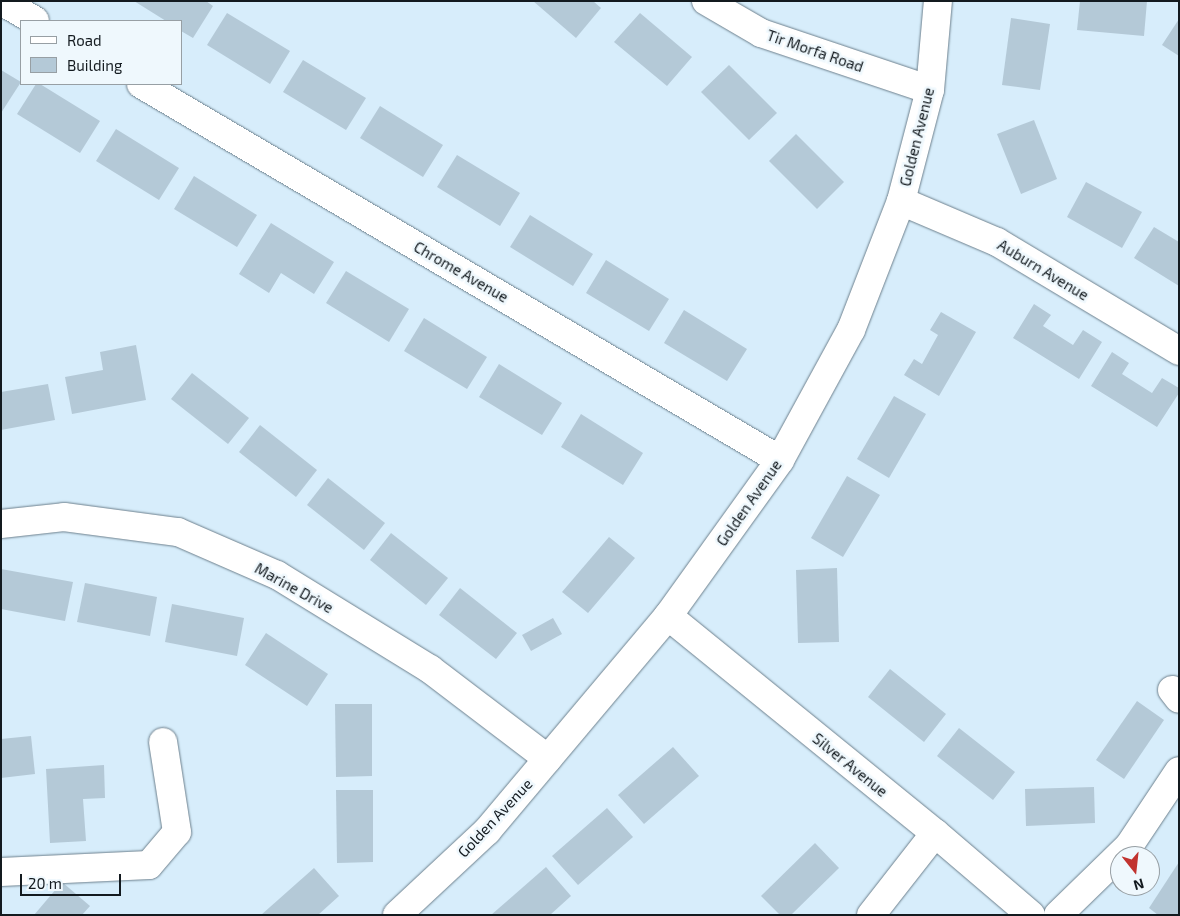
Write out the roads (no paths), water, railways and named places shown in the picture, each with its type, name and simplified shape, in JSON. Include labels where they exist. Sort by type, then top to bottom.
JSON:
[{"type":"street","name":"Tir Morfa Road","points":[[706,1],[761,33],[930,90]]},
{"type":"street","name":"Golden Avenue","points":[[398,915],[487,831],[548,759],[668,616],[780,460],[851,330],[901,200],[930,90],[938,1]]},
{"type":"street","points":[[1,2],[33,20]]},
{"type":"street","name":"Chrome Avenue","points":[[143,85],[780,460]]},
{"type":"street","name":"Auburn Avenue","points":[[901,200],[997,242],[1179,351]]},
{"type":"street","name":"Marine Drive","points":[[1,524],[64,518],[178,532],[277,575],[430,669],[548,759]]},
{"type":"street","name":"Silver Avenue","points":[[668,616],[935,833],[1031,915]]},
{"type":"street","points":[[1,872],[149,865],[177,832],[164,742]]},
{"type":"street","points":[[1058,915],[1129,846],[1179,771]]},
{"type":"street","points":[[871,915],[935,833]]}]
